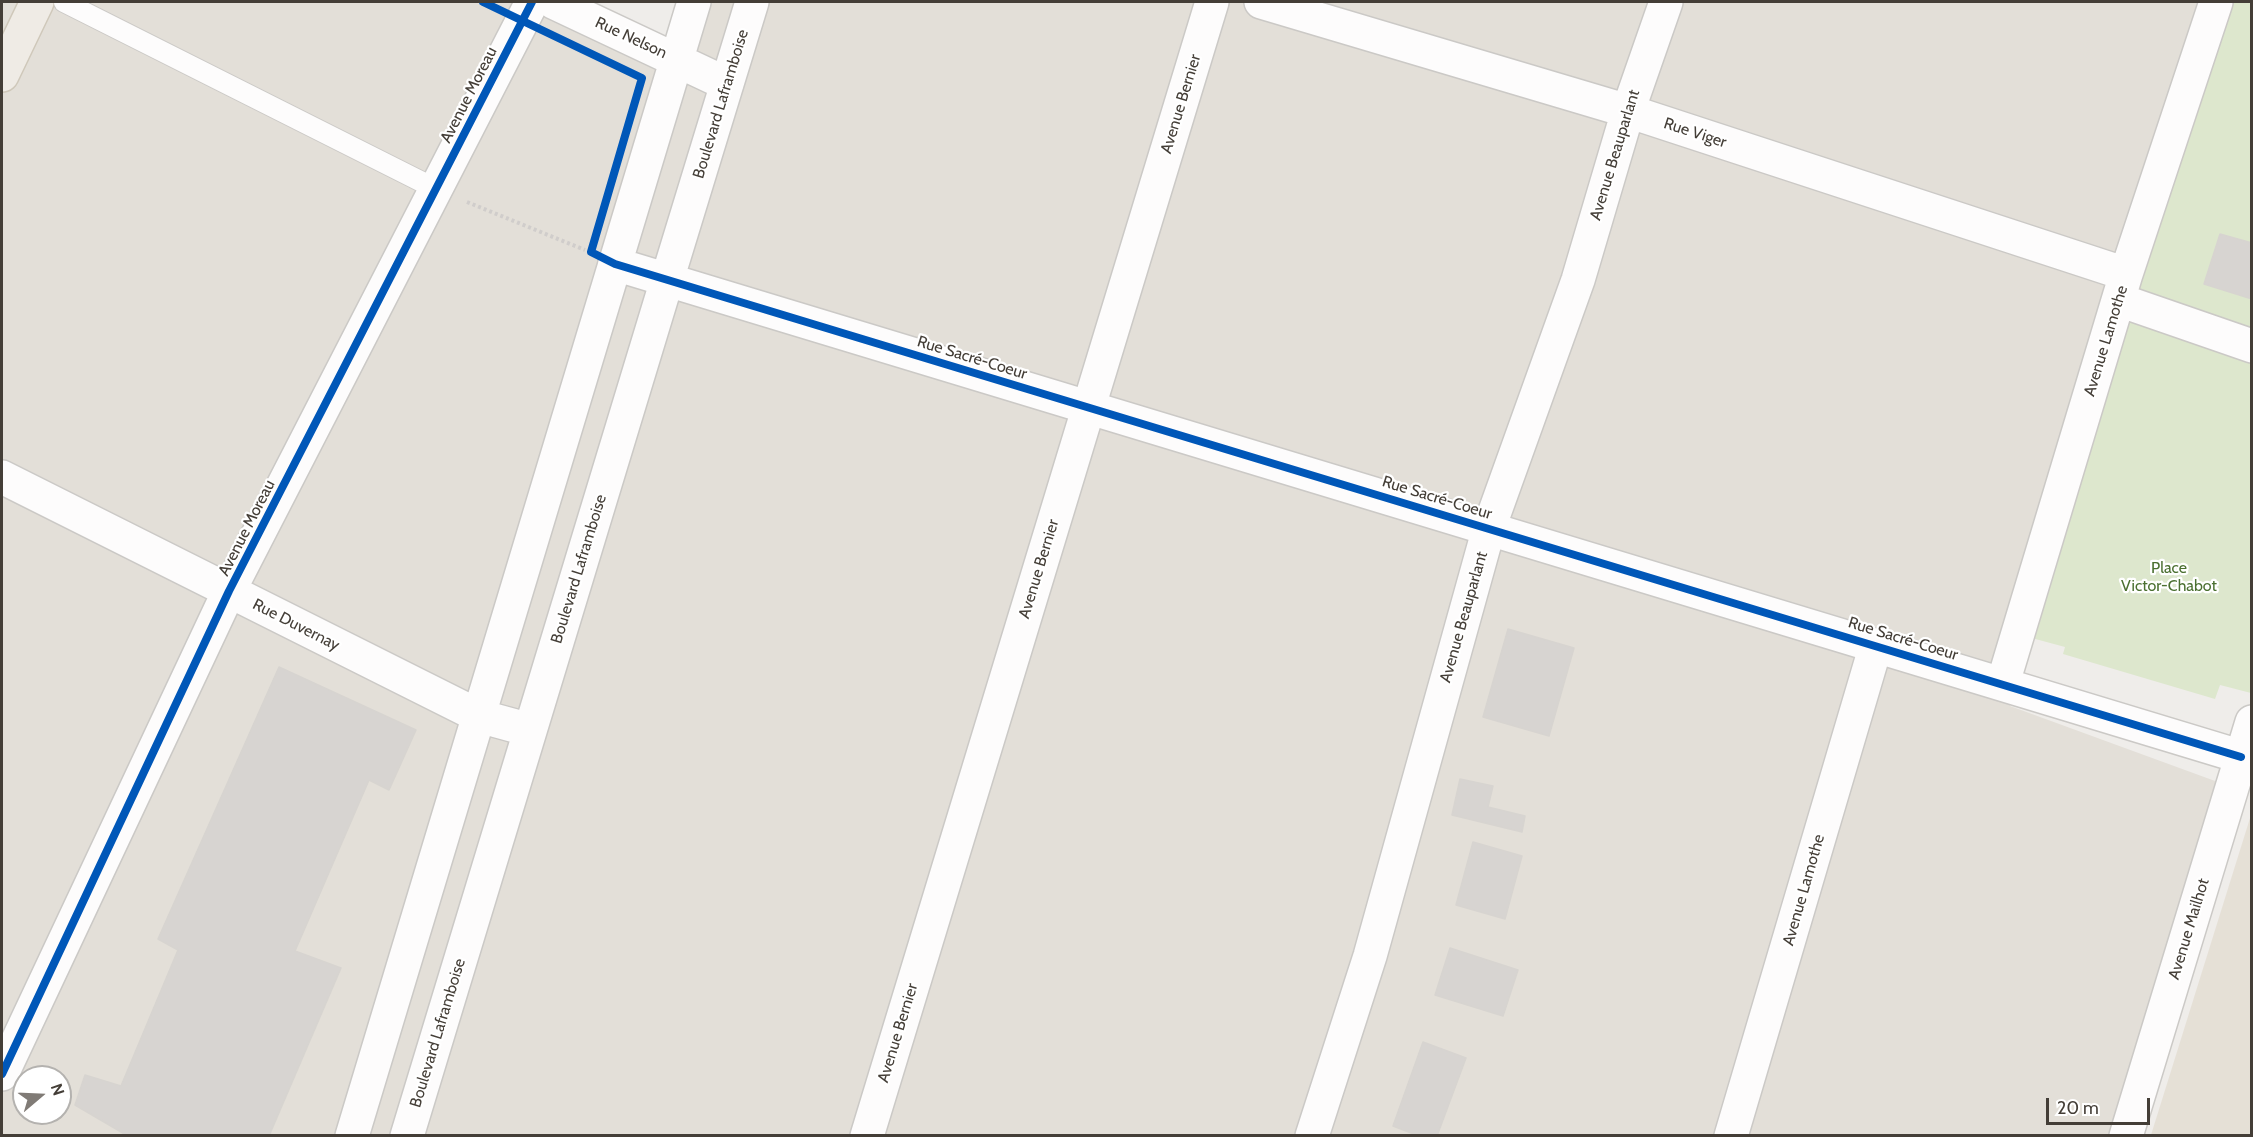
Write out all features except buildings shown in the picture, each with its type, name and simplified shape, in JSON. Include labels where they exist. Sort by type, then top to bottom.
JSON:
[{"type":"main road","points":[[2,75],[37,2]]},
{"type":"street","name":"Avenue Moreau","points":[[2,1074],[229,591],[532,2]]},
{"type":"street","name":"Rue Nelson","points":[[553,2],[727,84]]},
{"type":"street","points":[[352,1136],[479,716],[600,253],[677,60],[694,2]]},
{"type":"street","name":"Boulevard Laframboise","points":[[407,1136],[752,2]]},
{"type":"street","name":"Avenue Bernier","points":[[867,1136],[1212,2]]},
{"type":"street","name":"Rue Viger","points":[[1261,2],[1628,111],[2123,287]]},
{"type":"street","name":"Avenue Beauparlant","points":[[1312,1136],[1370,956],[1489,528],[1578,280],[1628,111],[1666,2]]},
{"type":"street","name":"Avenue Lamothe","points":[[2003,683],[2123,287],[2216,2]]},
{"type":"street","name":"Rue Sacré-Coeur","points":[[600,253],[667,280],[2246,758]]},
{"type":"street","points":[[2123,287],[2252,346]]},
{"type":"street","name":"Rue Duvernay","points":[[2,477],[479,716],[530,730]]},
{"type":"street","name":"Avenue Lamothe","points":[[1731,1136],[1876,645]]},
{"type":"street","name":"Avenue Mailhot","points":[[2126,1136],[2246,758],[2252,722]]},
{"type":"lane","points":[[64,2],[436,189]]},
{"type":"path","points":[[436,189],[600,253]]},
{"type":"shaded area","points":[[2,2],[549,2],[684,68],[706,2],[2217,2],[2010,706],[2226,785],[2131,1135],[2,1136]]},
{"type":"shaded area","points":[[2251,815],[2251,1135],[2151,1135]]},
{"type":"green space","name":"Place Victor-Chabot","points":[[2217,2],[2251,2],[2251,693],[2220,685],[2215,699],[2063,654],[2065,647],[2028,637]]},
{"type":"cycle path","points":[[483,2],[642,78],[591,252],[615,264],[2241,757]]},
{"type":"cycle path","points":[[2,1074],[229,591],[532,2]]}]
